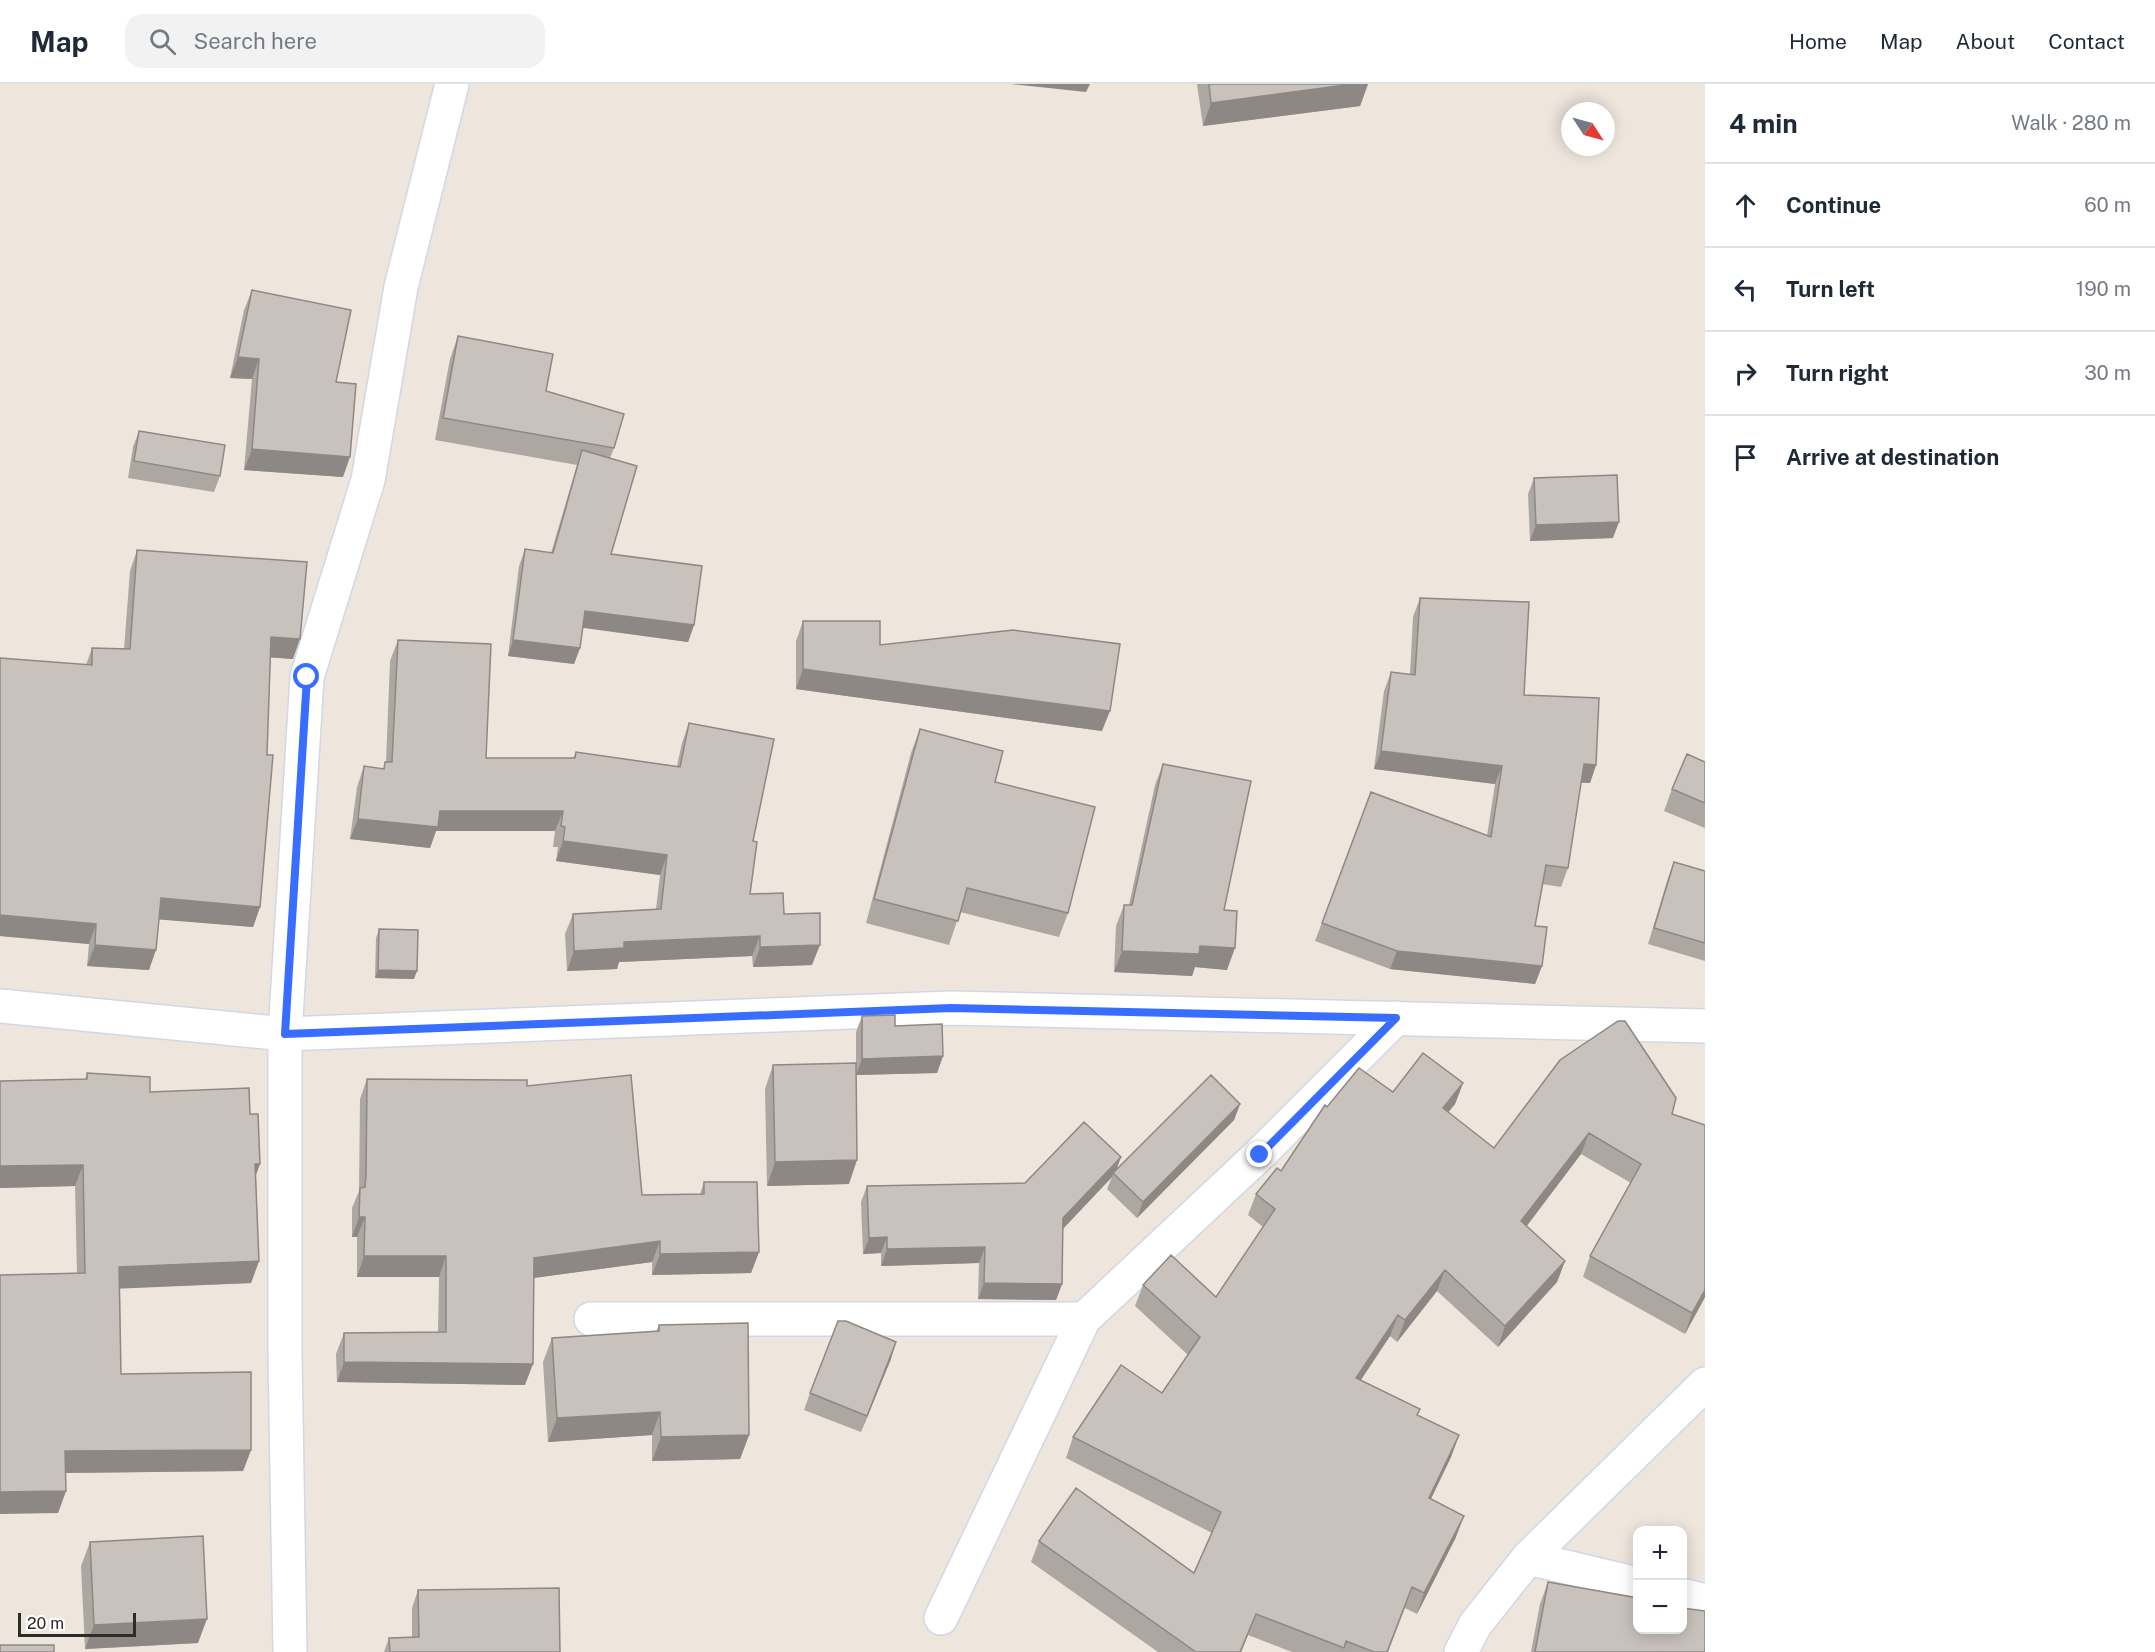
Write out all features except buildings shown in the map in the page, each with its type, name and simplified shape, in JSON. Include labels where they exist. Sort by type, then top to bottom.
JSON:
[{"type":"street","points":[[290,1652],[285,1353],[285,1034],[307,677],[368,480],[401,287],[452,84]]},
{"type":"street","points":[[0,1006],[285,1034],[951,1008],[1705,1026]]},
{"type":"street","points":[[941,1618],[1084,1319],[1260,1155],[1396,1018]]},
{"type":"street","points":[[591,1319],[1084,1319]]},
{"type":"street","points":[[1461,1652],[1475,1624],[1528,1558],[1705,1384]]},
{"type":"street","points":[[1528,1558],[1633,1583]]},
{"type":"street","points":[[1687,1596],[1705,1601]]},
{"type":"route","points":[[307,677],[285,1034],[951,1008],[1396,1018],[1260,1155]]}]
